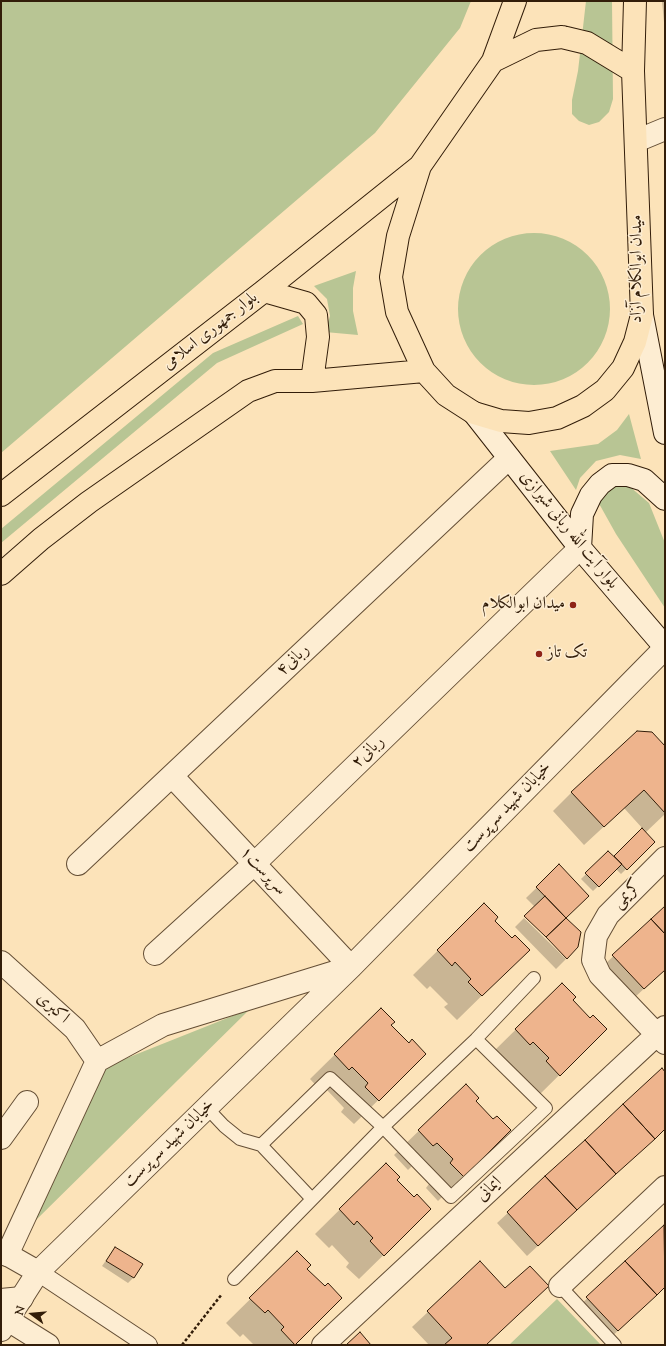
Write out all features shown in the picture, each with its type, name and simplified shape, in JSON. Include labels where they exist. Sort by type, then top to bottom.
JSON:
[{"type":"main road","points":[[493,61],[514,1]]},
{"type":"main road","points":[[633,71],[635,1]]},
{"type":"main road","name":"میدان ابوالکلام آزاد","points":[[562,37],[587,43],[633,71],[642,315],[635,342],[623,368],[605,390],[583,406],[557,418],[529,423],[501,421],[474,413],[446,395],[424,371],[397,312],[391,277],[398,236],[420,166],[493,61],[536,40],[562,37]]},
{"type":"main road","name":"بلوار جمهوری اسلامی","points":[[1,495],[264,291],[420,166]]},
{"type":"main road","points":[[264,291],[306,303],[316,315],[318,337],[312,381]]},
{"type":"main road","points":[[1,574],[41,539],[89,502],[248,391],[275,381],[312,381],[424,371]]},
{"type":"street","points":[[636,141],[665,129]]},
{"type":"street","points":[[642,315],[661,375],[665,433]]},
{"type":"street","name":"بلوار آیت الله ربانی شیرازی","points":[[474,413],[580,548],[665,648]]},
{"type":"street","name":"ربانی۴","points":[[78,864],[510,458]]},
{"type":"street","points":[[580,548],[582,514],[591,495],[600,484],[612,475],[628,475],[644,480],[665,499]]},
{"type":"street","name":"ربانی۲","points":[[155,954],[254,864],[580,548]]},
{"type":"street","name":"خیابان شهید سرپرست","points":[[8,1312],[38,1272],[351,967],[665,648]]},
{"type":"street","name":"سرپرست۱","points":[[172,776],[351,967]]},
{"type":"street","name":"کریمی","points":[[662,1035],[600,975],[593,960],[596,936],[608,915],[665,858]]},
{"type":"street","name":"اکبری","points":[[1,962],[75,1029],[98,1061]]},
{"type":"street","name":"خیابان شهید سرپرست","points":[[98,1061],[163,1025],[351,967]]},
{"type":"street","name":"ایمانی","points":[[323,1345],[662,1035]]},
{"type":"street","points":[[98,1061],[4,1253],[38,1272],[148,1345]]},
{"type":"street","points":[[1,1138],[27,1102]]},
{"type":"street","points":[[560,1286],[665,1187]]},
{"type":"street","points":[[8,1312],[48,1345]]},
{"type":"lane","points":[[234,1280],[383,1127],[476,1039],[534,978]]},
{"type":"lane","points":[[262,1145],[330,1078],[383,1127],[451,1197],[546,1108],[476,1039]]},
{"type":"lane","points":[[207,1108],[224,1126],[240,1139],[262,1145],[312,1199]]},
{"type":"lane","points":[[560,1286],[615,1345]]},
{"type":"path","points":[[182,1345],[234,1280]]},
{"type":"green space","points":[[1,1],[471,1],[460,28],[375,133],[1,453]]},
{"type":"green space","points":[[586,1],[612,1],[613,99],[609,112],[599,122],[589,125],[579,121],[572,114],[572,100],[578,71]]},
{"type":"green space","points":[[541,233],[563,238],[583,250],[593,260],[605,280],[609,294],[609,324],[605,338],[593,358],[583,368],[563,380],[549,384],[527,385],[505,380],[485,368],[475,358],[463,338],[459,324],[458,302],[463,280],[475,260],[485,250],[505,238],[519,234]]},
{"type":"green space","points":[[356,271],[353,288],[353,311],[358,335],[325,332],[330,316],[327,299],[314,286]]},
{"type":"green space","points":[[298,316],[303,324],[217,363],[1,543],[1,529],[213,353]]},
{"type":"green space","points":[[629,414],[641,459],[620,455],[596,461],[580,478],[576,490],[550,451],[598,444],[617,430]]},
{"type":"green space","points":[[629,486],[649,503],[665,543],[665,608],[616,534],[597,500],[608,487]]},
{"type":"green space","points":[[250,1009],[35,1221],[102,1068]]},
{"type":"green space","points":[[557,1299],[601,1345],[509,1345]]},
{"type":"building","points":[[637,731],[652,732],[665,746],[665,813],[644,790],[604,827],[571,792]]},
{"type":"building","points":[[642,828],[655,842],[627,870],[614,856]]},
{"type":"building","points":[[608,851],[622,864],[599,887],[585,873]]},
{"type":"building","points":[[559,864],[589,896],[566,918],[536,887]]},
{"type":"building","points":[[545,896],[566,918],[546,937],[524,916]]},
{"type":"building","points":[[484,903],[498,917],[495,921],[512,938],[515,935],[530,950],[482,996],[468,982],[471,979],[455,962],[452,966],[437,950]]},
{"type":"building","points":[[665,906],[665,934],[651,919]]},
{"type":"building","points":[[566,918],[581,932],[578,947],[567,959],[546,937]]},
{"type":"building","points":[[651,919],[665,934],[665,970],[644,989],[612,955]]},
{"type":"building","points":[[562,983],[576,997],[573,1000],[590,1018],[593,1015],[607,1029],[560,1076],[546,1061],[549,1058],[533,1042],[530,1045],[515,1029]]},
{"type":"building","points":[[381,1008],[395,1022],[391,1025],[409,1043],[412,1039],[426,1054],[379,1101],[365,1087],[368,1083],[352,1067],[349,1070],[334,1054]]},
{"type":"building","points":[[662,1068],[665,1072],[665,1129],[655,1139],[623,1104]]},
{"type":"building","points":[[466,1084],[479,1098],[476,1101],[493,1119],[497,1116],[511,1130],[464,1177],[450,1163],[453,1159],[437,1143],[433,1146],[418,1130]]},
{"type":"building","points":[[623,1104],[655,1139],[616,1174],[585,1140]]},
{"type":"building","points":[[585,1140],[616,1174],[577,1210],[545,1176]]},
{"type":"building","points":[[386,1163],[400,1177],[397,1180],[414,1197],[417,1194],[431,1209],[384,1256],[370,1241],[373,1238],[357,1221],[354,1225],[339,1209]]},
{"type":"building","points":[[545,1176],[577,1210],[538,1246],[507,1212]]},
{"type":"building","points":[[664,1225],[665,1287],[657,1295],[625,1261]]},
{"type":"building","points":[[115,1247],[143,1264],[134,1278],[106,1261]]},
{"type":"building","points":[[297,1251],[311,1265],[307,1269],[325,1286],[328,1283],[342,1298],[295,1345],[281,1330],[284,1327],[268,1310],[265,1313],[249,1298]]},
{"type":"building","points":[[480,1261],[505,1288],[530,1266],[549,1286],[486,1345],[444,1345],[452,1338],[427,1311]]},
{"type":"building","points":[[625,1261],[657,1295],[618,1331],[586,1297]]},
{"type":"building","points":[[360,1332],[371,1345],[346,1345]]},
{"type":"place","name":"میدان ابوالکلام","points":[[573,605]]},
{"type":"place","name":"تک تاز","points":[[539,654]]}]
